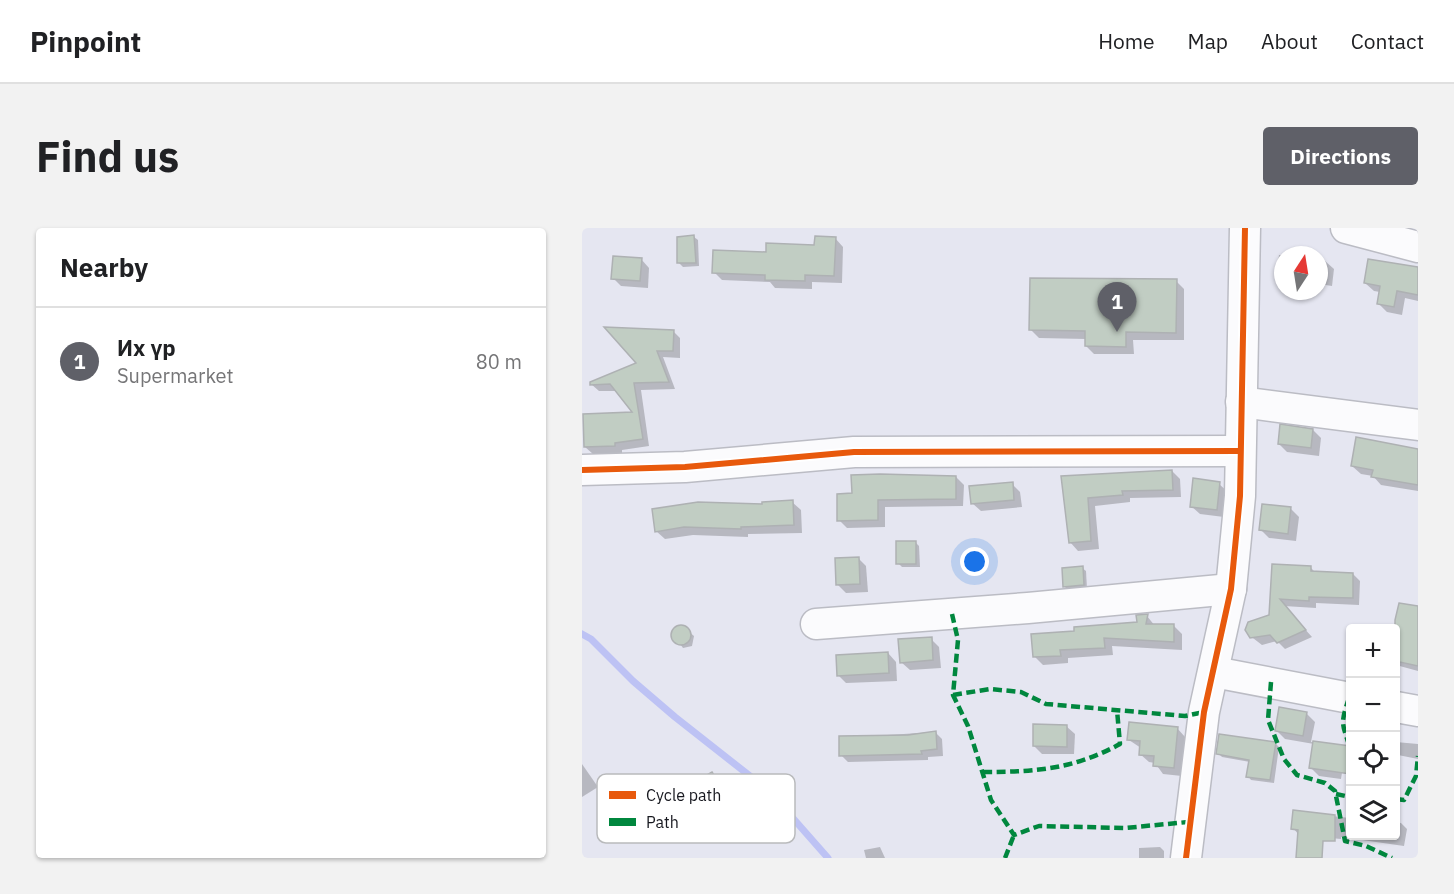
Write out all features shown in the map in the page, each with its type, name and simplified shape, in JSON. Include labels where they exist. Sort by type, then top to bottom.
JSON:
[{"type":"street","points":[[1186,858],[1202,723],[1231,589],[1240,496],[1245,228]]},
{"type":"street","points":[[1346,228],[1418,247]]},
{"type":"street","points":[[1241,402],[1418,425]]},
{"type":"street","points":[[582,470],[685,467],[854,452],[1240,451]]},
{"type":"street","points":[[816,624],[1028,608],[1231,589]]},
{"type":"street","points":[[1214,672],[1346,697]]},
{"type":"street","points":[[1400,708],[1418,711]]},
{"type":"building","points":[[694,235],[696,263],[677,263],[677,237]]},
{"type":"building","points":[[815,236],[836,237],[834,276],[805,275],[805,281],[765,280],[765,275],[712,273],[713,250],[766,252],[766,243],[814,245]]},
{"type":"building","points":[[613,256],[642,258],[640,281],[611,279]]},
{"type":"building","points":[[1368,259],[1418,267],[1418,295],[1397,291],[1394,307],[1377,304],[1380,286],[1364,283]]},
{"type":"building","points":[[1030,278],[1177,279],[1176,333],[1126,332],[1126,347],[1085,346],[1085,331],[1029,330]]},
{"type":"building","points":[[604,327],[674,330],[673,351],[657,351],[669,382],[634,383],[643,439],[615,443],[615,446],[584,447],[583,414],[632,412],[610,384],[590,385],[590,382],[636,363]]},
{"type":"building","points":[[1280,424],[1313,429],[1311,448],[1278,444]]},
{"type":"building","points":[[1356,437],[1418,449],[1418,485],[1371,477],[1373,470],[1351,466]]},
{"type":"building","points":[[1172,470],[1173,490],[1122,491],[1123,495],[1088,498],[1091,541],[1069,543],[1061,476]]},
{"type":"building","points":[[851,475],[956,476],[956,499],[878,500],[878,520],[837,521],[837,494],[852,493]]},
{"type":"building","points":[[1193,478],[1220,482],[1217,510],[1190,507]]},
{"type":"building","points":[[1013,482],[1014,500],[971,504],[969,486]]},
{"type":"building","points":[[793,500],[794,525],[741,527],[741,529],[684,527],[655,532],[652,509],[698,502],[762,504],[762,502]]},
{"type":"building","points":[[1262,504],[1291,507],[1288,534],[1259,530]]},
{"type":"building","points":[[896,541],[916,541],[916,564],[896,564]]},
{"type":"building","points":[[859,557],[860,584],[836,585],[835,558]]},
{"type":"building","points":[[1272,564],[1311,566],[1311,571],[1353,573],[1353,598],[1309,597],[1309,601],[1280,599],[1306,630],[1277,643],[1270,635],[1250,638],[1245,630],[1248,622],[1269,615]]},
{"type":"building","points":[[1083,566],[1084,585],[1063,587],[1062,568]]},
{"type":"building","points":[[1399,603],[1418,606],[1418,666],[1400,662],[1400,624],[1395,624]]},
{"type":"building","points":[[1148,614],[1146,624],[1174,624],[1174,642],[1104,638],[1105,648],[1060,650],[1061,656],[1033,657],[1031,634],[1074,631],[1074,627],[1137,622],[1136,615]]},
{"type":"building","points":[[677,625],[685,625],[691,631],[691,639],[685,645],[677,645],[671,639],[671,631]]},
{"type":"building","points":[[932,637],[933,660],[900,663],[898,639]]},
{"type":"building","points":[[888,652],[889,673],[837,676],[836,655]]},
{"type":"building","points":[[1279,707],[1307,712],[1303,736],[1275,731]]},
{"type":"building","points":[[1129,722],[1178,727],[1174,768],[1153,766],[1154,756],[1139,755],[1140,741],[1127,740]]},
{"type":"building","points":[[1033,724],[1067,725],[1067,747],[1033,746]]},
{"type":"building","points":[[936,731],[937,749],[921,751],[922,754],[839,756],[839,736],[908,735]]},
{"type":"building","points":[[1219,734],[1276,742],[1270,780],[1246,777],[1249,760],[1216,754]]},
{"type":"building","points":[[1313,741],[1346,745],[1346,773],[1309,768]]},
{"type":"building","points":[[1293,810],[1335,815],[1335,841],[1323,841],[1322,858],[1296,858],[1298,830],[1291,829]]},
{"type":"waterway","points":[[582,634],[591,639],[633,681],[675,717],[747,774]]},
{"type":"waterway","points":[[795,821],[828,858]]},
{"type":"marked path","points":[[952,614],[958,640],[953,695],[968,726],[991,800],[1014,835],[1039,826],[1125,828],[1188,822]]},
{"type":"marked path","points":[[1271,682],[1268,720],[1284,759],[1297,775],[1325,783],[1335,791],[1345,841],[1366,846],[1392,858]]},
{"type":"marked path","points":[[953,695],[990,689],[1021,692],[1046,704],[1185,716],[1204,712]]},
{"type":"marked path","points":[[1346,708],[1343,723],[1346,736]]},
{"type":"marked path","points":[[983,772],[1038,770],[1070,764],[1103,752],[1120,744],[1117,710]]},
{"type":"marked path","points":[[1400,800],[1404,800],[1416,776],[1418,756]]},
{"type":"marked path","points":[[1336,794],[1346,796]]},
{"type":"marked path","points":[[1005,858],[1014,835]]},
{"type":"cycle path","points":[[1186,858],[1204,712],[1231,589],[1240,496],[1245,228]]},
{"type":"cycle path","points":[[582,470],[685,467],[854,452],[1240,451]]},
{"type":"place","name":"Их үр","points":[[1117,332]]}]
